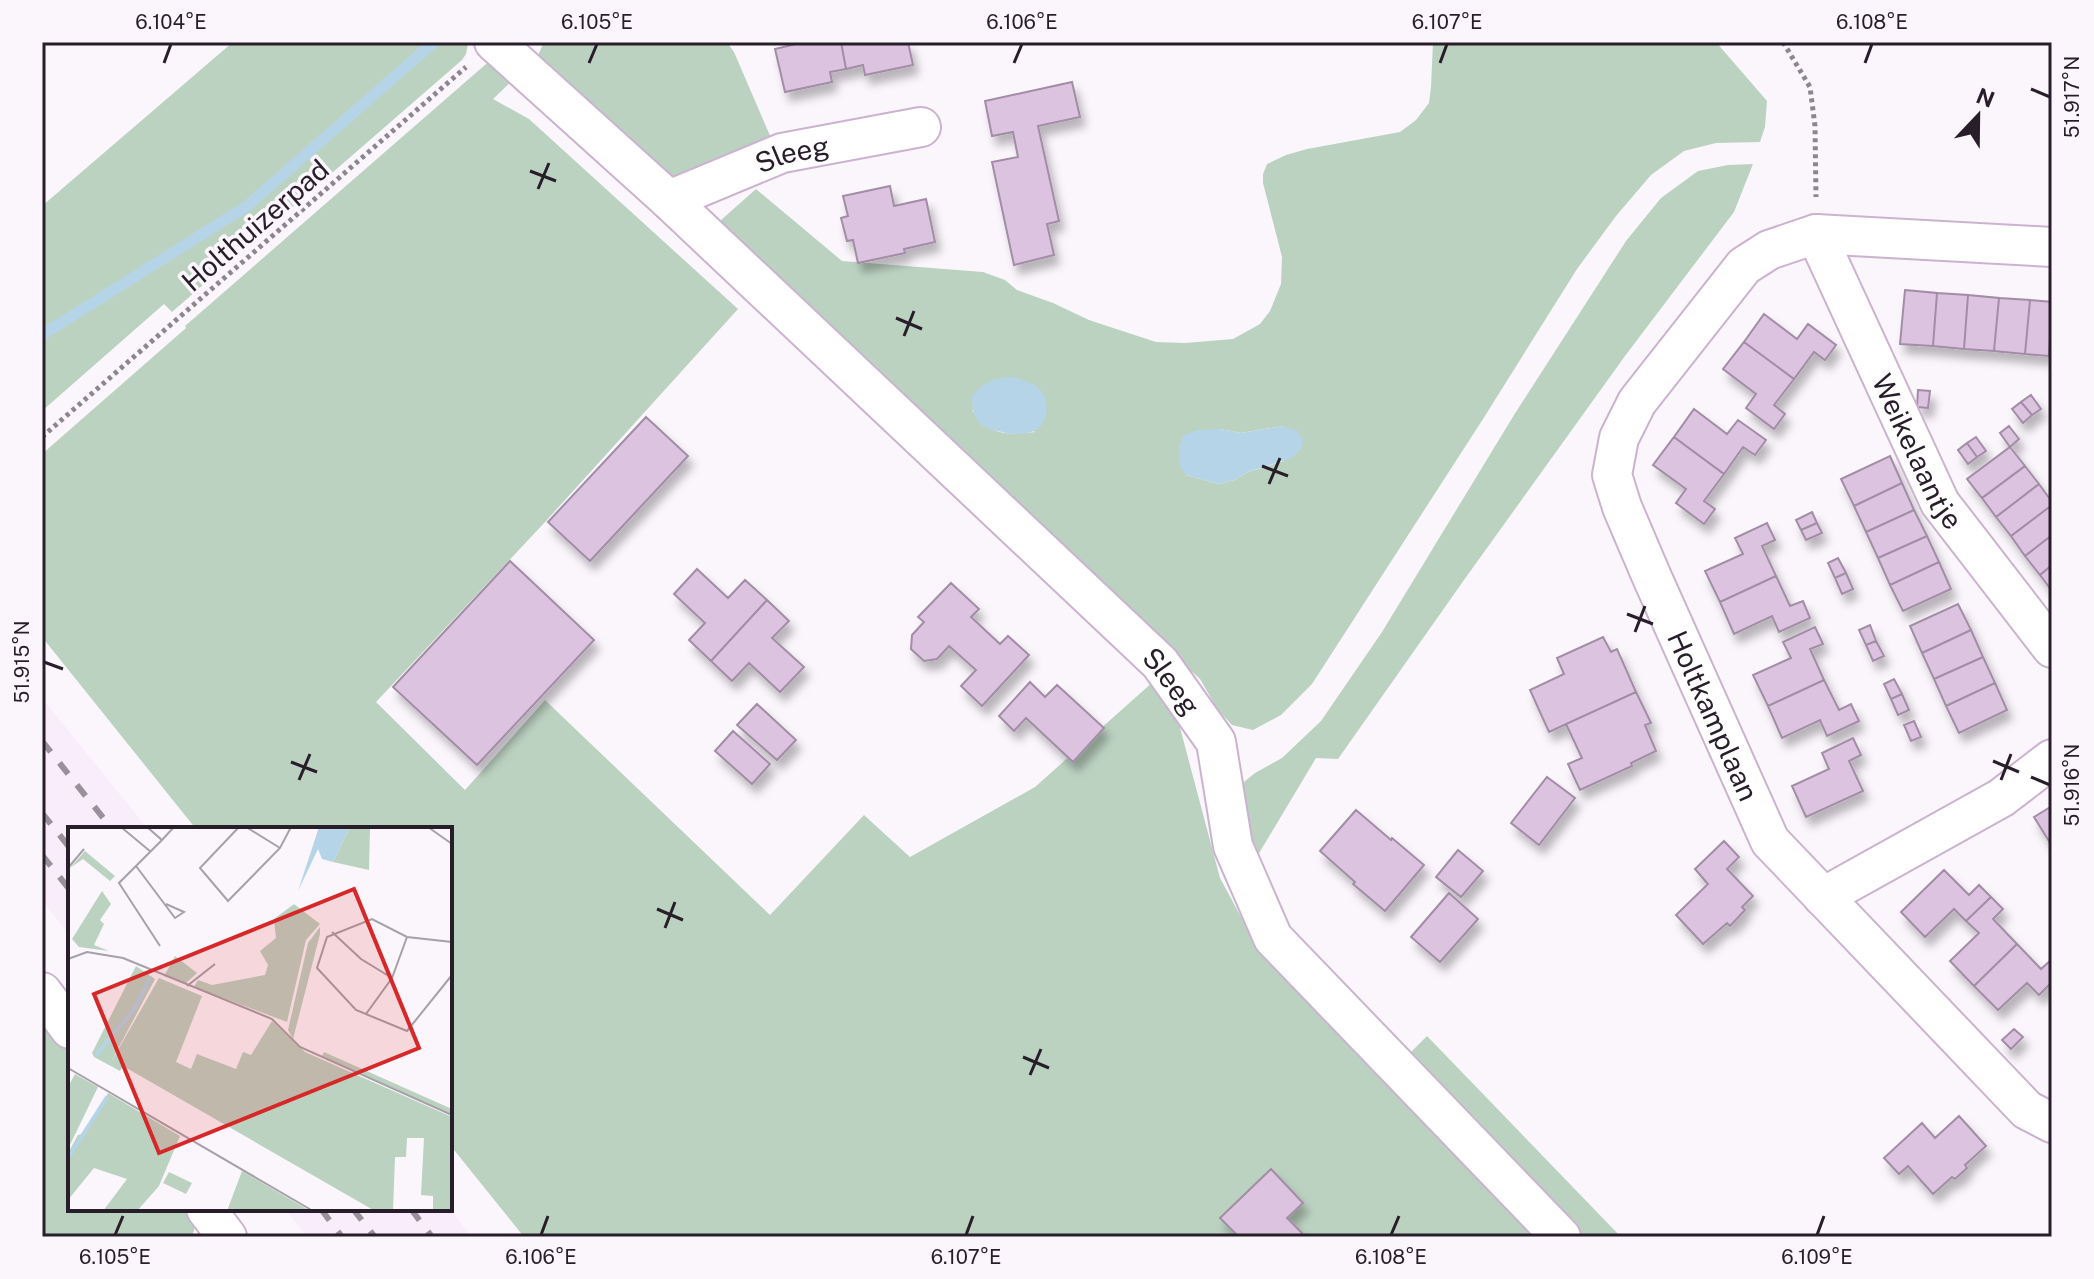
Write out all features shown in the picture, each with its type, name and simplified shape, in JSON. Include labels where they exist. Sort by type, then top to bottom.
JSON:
[{"type":"street","name":"Sleeg","points":[[494,42],[669,200],[1160,663],[1216,742],[1233,846],[1273,938],[1561,1237]]},
{"type":"street","name":"Sleeg","points":[[669,200],[782,153],[921,127]]},
{"type":"street","name":"Holtkamplaan","points":[[2052,247],[1816,234],[1769,250],[1744,266],[1637,402],[1619,438],[1612,475],[1651,575],[1770,841],[2027,1110],[2052,1123]]},
{"type":"street","name":"Weikelaantje","points":[[1816,234],[1940,503],[2052,648]]},
{"type":"street","points":[[1823,897],[2001,798],[2052,759]]},
{"type":"street","points":[[42,992],[68,1026]]},
{"type":"street","points":[[208,1211],[227,1237]]},
{"type":"path","name":"Holthuizerpad","points":[[42,437],[494,42]]},
{"type":"path","points":[[1783,42],[1810,87],[1815,126],[1816,234]]},
{"type":"shaded area","points":[[42,698],[146,827],[68,827],[68,933],[42,900]]},
{"type":"shaded area","points":[[287,1211],[452,1211],[472,1237],[307,1237]]},
{"type":"green space","points":[[233,42],[468,44],[462,60],[172,312],[164,304],[42,411],[42,206]]},
{"type":"green space","points":[[544,42],[727,42],[771,138],[711,171],[657,178],[534,64]]},
{"type":"green space","points":[[1433,42],[1716,42],[1767,101],[1765,127],[1760,142],[1716,143],[1684,151],[1651,175],[1616,216],[1577,269],[1312,684],[1281,715],[1253,730],[1232,725],[1218,710],[1200,679],[712,228],[756,189],[842,261],[983,272],[1089,320],[1156,342],[1233,339],[1260,324],[1270,311],[1281,284],[1282,257],[1263,183],[1267,164],[1307,149],[1400,132],[1416,120],[1429,103]],"holes":[[[972,410],[1035,432],[999,432],[985,425]],[[1283,426],[1284,461],[1219,484],[1186,475],[1220,429],[1241,433]]]},
{"type":"green space","points":[[486,64],[494,64],[515,78],[493,99],[529,119],[738,309],[546,521],[376,702],[465,790],[545,700],[770,915],[864,815],[910,857],[1035,787],[1154,681],[1178,720],[1220,878],[1247,928],[1296,987],[1546,1237],[524,1237],[452,1147],[452,827],[194,827],[42,637],[42,454]]},
{"type":"green space","points":[[1753,164],[1734,212],[1625,356],[1338,759],[1316,758],[1252,865],[1239,786],[1282,758],[1321,721],[1382,632],[1514,415],[1626,241],[1661,198],[1698,171]]},
{"type":"green space","points":[[42,1011],[68,1046],[68,1211],[190,1211],[197,1220],[192,1237],[42,1237]]},
{"type":"green space","points":[[1427,1036],[1621,1237],[1574,1237],[1401,1062]]},
{"type":"water","points":[[1015,377],[1035,385],[1044,395],[1044,422],[1033,431],[1016,434],[982,425],[974,412],[972,396],[991,381]]},
{"type":"water","points":[[1283,426],[1297,431],[1303,440],[1301,449],[1292,458],[1248,472],[1234,480],[1219,484],[1186,475],[1179,464],[1179,446],[1184,435],[1198,430],[1220,429],[1241,433]]},
{"type":"building","points":[[796,42],[841,42],[846,69],[830,72],[832,82],[785,92],[775,49]]},
{"type":"building","points":[[841,42],[908,42],[913,65],[865,75],[863,65],[846,69]]},
{"type":"building","points":[[1072,82],[1080,117],[1038,126],[1059,221],[1047,224],[1054,255],[1014,265],[992,162],[1018,157],[1013,132],[992,136],[985,101]]},
{"type":"building","points":[[890,186],[894,206],[926,199],[935,242],[904,249],[905,253],[858,263],[853,240],[847,241],[841,218],[848,216],[843,196]]},
{"type":"building","points":[[1905,290],[1937,293],[1933,346],[1900,344]]},
{"type":"building","points":[[1937,293],[1968,295],[1964,349],[1933,346]]},
{"type":"building","points":[[1968,295],[1999,298],[1994,351],[1964,349]]},
{"type":"building","points":[[1999,298],[2030,300],[2025,354],[1994,351]]},
{"type":"building","points":[[2030,300],[2052,302],[2049,356],[2025,354]]},
{"type":"building","points":[[1764,314],[1797,339],[1808,324],[1836,345],[1825,360],[1814,352],[1794,379],[1744,342]]},
{"type":"building","points":[[1744,342],[1794,379],[1774,405],[1785,414],[1774,429],[1746,408],[1756,394],[1723,369]]},
{"type":"building","points":[[1918,390],[1930,391],[1928,408],[1917,407]]},
{"type":"building","points":[[2031,395],[2041,409],[2032,415],[2021,402]]},
{"type":"building","points":[[2021,402],[2032,415],[2023,423],[2012,409]]},
{"type":"building","points":[[1694,409],[1727,434],[1738,420],[1766,440],[1755,455],[1743,447],[1724,474],[1674,437]]},
{"type":"building","points":[[646,417],[688,456],[590,561],[548,522]]},
{"type":"building","points":[[2009,426],[2019,439],[2010,447],[2000,433]]},
{"type":"building","points":[[1674,437],[1724,474],[1704,501],[1715,509],[1704,524],[1676,503],[1686,489],[1653,465]]},
{"type":"building","points":[[1976,437],[1986,451],[1977,457],[1967,443]]},
{"type":"building","points":[[1967,443],[1977,457],[1968,464],[1958,450]]},
{"type":"building","points":[[2010,447],[2025,466],[1982,498],[1967,479]]},
{"type":"building","points":[[1890,456],[1902,483],[1854,506],[1841,479]]},
{"type":"building","points":[[2025,466],[2039,484],[1996,517],[1982,498]]},
{"type":"building","points":[[1902,483],[1914,510],[1866,532],[1854,506]]},
{"type":"building","points":[[2039,484],[2052,505],[2011,536],[1996,517]]},
{"type":"building","points":[[2052,505],[2052,535],[2025,556],[2011,536]]},
{"type":"building","points":[[1914,510],[1927,536],[1878,558],[1866,532]]},
{"type":"building","points":[[1812,512],[1817,523],[1801,530],[1796,520]]},
{"type":"building","points":[[1767,523],[1775,540],[1762,546],[1776,576],[1720,602],[1705,571],[1743,554],[1735,538]]},
{"type":"building","points":[[1817,523],[1822,533],[1806,540],[1801,530]]},
{"type":"building","points":[[2052,535],[2052,565],[2040,575],[2025,556]]},
{"type":"building","points":[[1927,536],[1939,562],[1890,585],[1878,558]]},
{"type":"building","points":[[1838,558],[1846,573],[1835,578],[1828,563]]},
{"type":"building","points":[[510,561],[594,640],[477,765],[393,687]]},
{"type":"building","points":[[1939,562],[1951,589],[1903,611],[1890,585]]},
{"type":"building","points":[[2052,565],[2052,591],[2040,575]]},
{"type":"building","points":[[697,569],[728,598],[745,580],[767,600],[711,661],[689,640],[705,623],[674,594]]},
{"type":"building","points":[[1846,573],[1853,589],[1842,594],[1835,578]]},
{"type":"building","points":[[1776,576],[1790,606],[1803,601],[1810,618],[1779,632],[1772,616],[1734,634],[1720,602]]},
{"type":"building","points":[[951,583],[979,609],[971,617],[1000,644],[1008,636],[1029,655],[982,706],[961,686],[976,670],[949,646],[937,659],[924,661],[911,649],[912,635],[924,622],[918,617]]},
{"type":"building","points":[[767,600],[789,621],[772,638],[804,667],[780,692],[749,663],[732,681],[711,661]]},
{"type":"building","points":[[1958,604],[1971,630],[1922,653],[1910,626]]},
{"type":"building","points":[[1870,625],[1876,641],[1866,645],[1859,630]]},
{"type":"building","points":[[1815,627],[1823,644],[1810,649],[1824,680],[1768,706],[1753,675],[1791,658],[1783,642]]},
{"type":"building","points":[[1971,630],[1983,657],[1934,679],[1922,653]]},
{"type":"building","points":[[1603,637],[1611,652],[1617,649],[1636,692],[1549,732],[1530,690],[1564,674],[1557,658]]},
{"type":"building","points":[[1876,641],[1884,656],[1873,661],[1866,645]]},
{"type":"building","points":[[1983,657],[1995,683],[1946,706],[1934,679]]},
{"type":"building","points":[[1894,679],[1902,694],[1891,699],[1884,684]]},
{"type":"building","points":[[1824,680],[1839,710],[1851,704],[1859,721],[1827,736],[1820,720],[1782,738],[1768,706]]},
{"type":"building","points":[[1030,682],[1045,697],[1057,685],[1104,728],[1073,762],[1026,718],[1014,731],[999,716]]},
{"type":"building","points":[[1995,683],[2007,710],[1959,733],[1946,706]]},
{"type":"building","points":[[1636,692],[1651,723],[1645,725],[1656,751],[1580,790],[1568,764],[1582,758],[1566,724]]},
{"type":"building","points":[[1902,694],[1909,710],[1898,715],[1891,699]]},
{"type":"building","points":[[757,704],[796,740],[777,760],[737,725]]},
{"type":"building","points":[[1914,721],[1921,737],[1911,741],[1904,725]]},
{"type":"building","points":[[733,731],[770,764],[752,784],[715,751]]},
{"type":"building","points":[[1853,738],[1861,755],[1849,761],[1863,791],[1806,817],[1792,786],[1829,769],[1822,753]]},
{"type":"building","points":[[1547,777],[1575,798],[1539,845],[1511,823]]},
{"type":"building","points":[[2052,806],[2052,846],[2034,817]]},
{"type":"building","points":[[1356,810],[1424,865],[1385,911],[1320,851]]},
{"type":"building","points":[[1724,841],[1739,857],[1727,869],[1753,896],[1730,926],[1727,923],[1703,944],[1676,915],[1708,884],[1695,869]]},
{"type":"building","points":[[1458,850],[1483,871],[1461,897],[1436,877]]},
{"type":"building","points":[[1944,870],[1969,895],[1979,885],[1991,897],[1966,921],[1954,909],[1925,937],[1901,912]]},
{"type":"building","points":[[1449,893],[1478,919],[1440,962],[1411,937]]},
{"type":"building","points":[[1991,897],[2003,909],[1993,919],[2017,944],[1974,986],[1950,961],[1979,933],[1966,921]]},
{"type":"building","points":[[2017,944],[2041,969],[2052,959],[2052,982],[2039,995],[2027,983],[1998,1010],[1974,986]]},
{"type":"building","points":[[2014,1029],[2023,1037],[2011,1049],[2002,1040]]},
{"type":"building","points":[[1959,1116],[1986,1146],[1955,1179],[1952,1177],[1933,1194],[1908,1166],[1899,1174],[1884,1158],[1922,1123],[1935,1138]]},
{"type":"building","points":[[1271,1169],[1303,1203],[1287,1218],[1302,1233],[1298,1237],[1239,1237],[1220,1218]]},
{"type":"waterway","points":[[42,335],[247,206],[434,42]]},
{"type":"railway","points":[[42,741],[110,827]]},
{"type":"railway","points":[[42,813],[68,846]]},
{"type":"railway","points":[[42,855],[68,888]]},
{"type":"railway","points":[[322,1211],[342,1237]]},
{"type":"railway","points":[[355,1211],[375,1237]]},
{"type":"railway","points":[[412,1211],[432,1237]]}]
